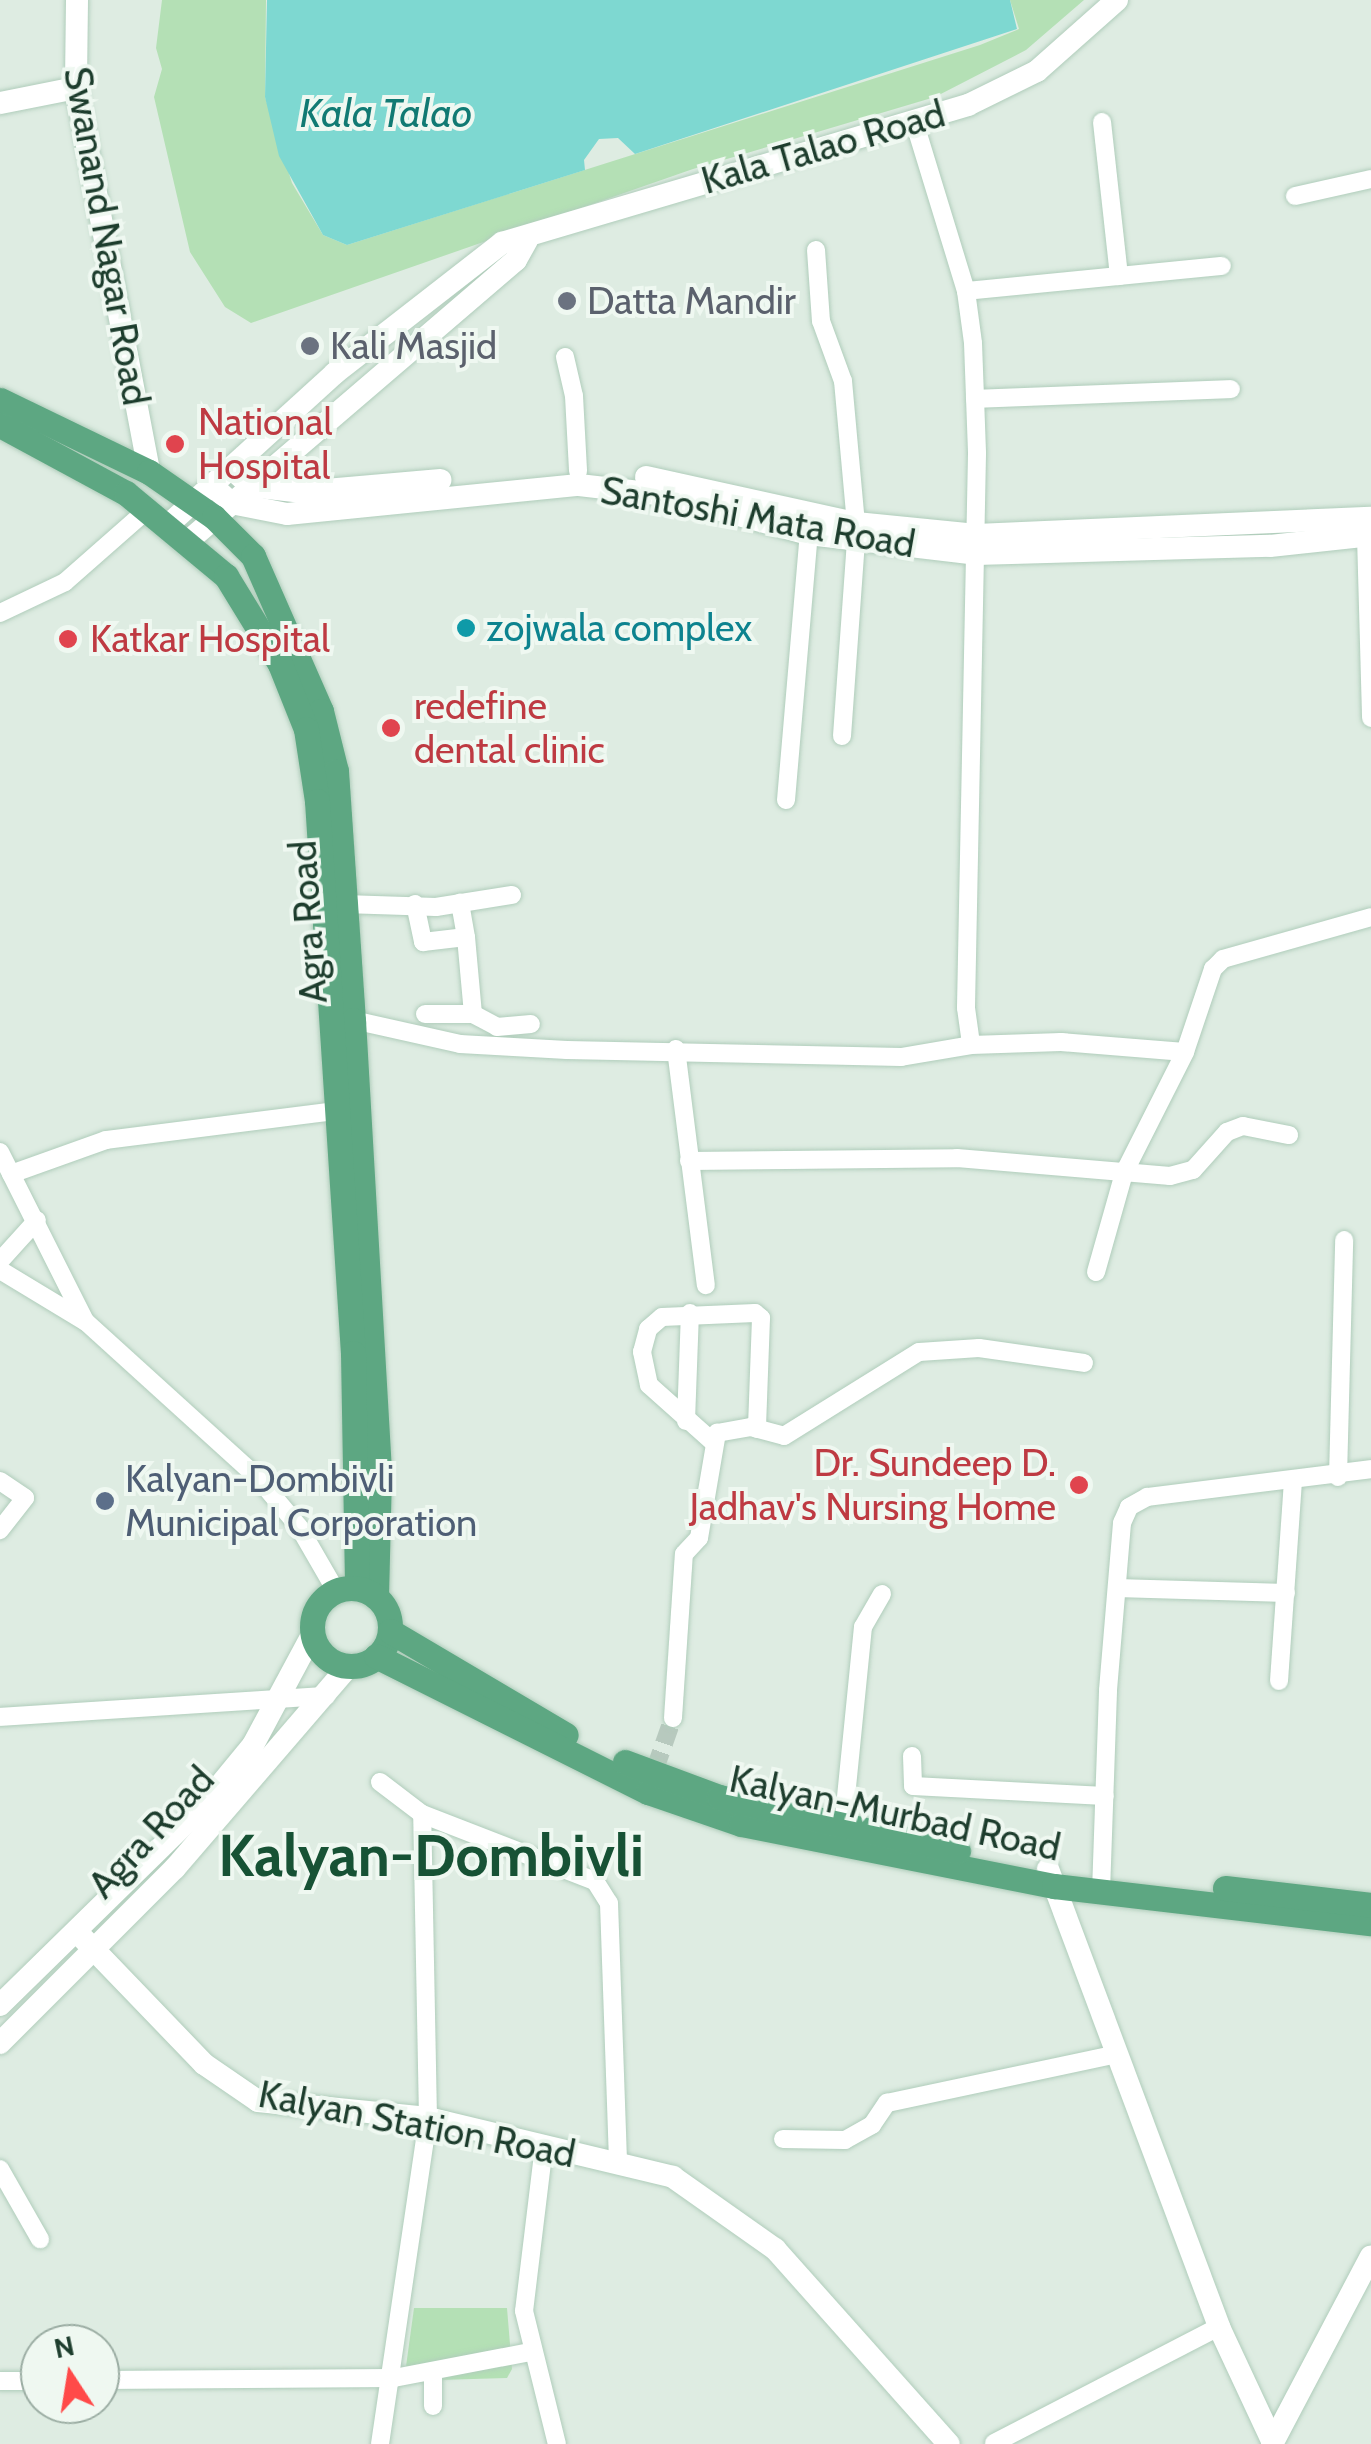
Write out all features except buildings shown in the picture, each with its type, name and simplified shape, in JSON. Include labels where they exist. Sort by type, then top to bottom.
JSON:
[{"type":"main road","name":"Agra Road","points":[[0,400],[213,502],[252,556],[321,710],[336,770],[379,1490],[356,1592]]},
{"type":"main road","name":"Agra Road","points":[[0,425],[167,526],[226,576],[280,664],[306,729],[318,800],[353,1353],[356,1592]]},
{"type":"main road","points":[[356,1592],[390,1631],[376,1656],[349,1666],[322,1654],[312,1635],[314,1614],[356,1592]]},
{"type":"main road","name":"Kalyan-Murbad Road","points":[[390,1631],[544,1725],[652,1779]]},
{"type":"main road","name":"Kalyan-Murbad Road","points":[[376,1656],[652,1779],[796,1828],[1051,1877],[1367,1913]]},
{"type":"street","name":"Swanand Nagar Road","points":[[77,0],[76,88],[148,472]]},
{"type":"street","name":"Kala Talao Road","points":[[213,502],[232,469],[336,372],[502,243],[527,240],[619,206],[914,121],[1037,71],[1097,8],[1117,0]]},
{"type":"street","points":[[0,103],[76,88]]},
{"type":"street","points":[[914,121],[966,291],[975,399],[976,544],[966,1008],[972,1045]]},
{"type":"street","points":[[1102,122],[1119,276]]},
{"type":"street","points":[[1295,196],[1371,179]]},
{"type":"street","name":"Kala Talao Road","points":[[167,526],[251,486],[354,392],[516,260],[527,240]]},
{"type":"street","points":[[816,250],[821,321],[843,381],[856,532],[842,736]]},
{"type":"street","points":[[966,291],[1222,266]]},
{"type":"street","points":[[565,357],[574,396],[578,470]]},
{"type":"street","points":[[336,372],[354,392]]},
{"type":"street","points":[[975,399],[1231,388]]},
{"type":"street","points":[[232,469],[251,486]]},
{"type":"street","name":"Santoshi Mata Road","points":[[251,486],[304,492],[578,470],[673,481],[856,532]]},
{"type":"street","name":"Santoshi Mata Road","points":[[213,502],[287,514],[579,485],[665,495],[809,534],[856,532],[976,544],[1369,530]]},
{"type":"street","points":[[0,614],[167,526]]},
{"type":"street","points":[[1369,530],[1371,718]]},
{"type":"street","points":[[786,800],[809,534]]},
{"type":"street","points":[[344,904],[460,903],[512,895]]},
{"type":"street","points":[[460,903],[473,1014]]},
{"type":"street","points":[[416,904],[423,942],[466,936]]},
{"type":"street","points":[[1096,1272],[1124,1174],[1185,1052],[1213,968],[1223,959],[1371,917]]},
{"type":"street","points":[[425,1014],[473,1014],[496,1028],[531,1024]]},
{"type":"street","points":[[353,1020],[460,1044],[901,1057],[972,1045],[1062,1042],[1185,1052]]},
{"type":"street","points":[[676,1050],[706,1286]]},
{"type":"street","points":[[11,1174],[106,1140],[337,1111]]},
{"type":"street","points":[[689,1161],[958,1158],[1170,1176],[1193,1170],[1227,1132],[1243,1126],[1289,1135]]},
{"type":"street","points":[[0,1152],[86,1322]]},
{"type":"street","points":[[0,1261],[36,1220]]},
{"type":"street","points":[[1338,1476],[1344,1240]]},
{"type":"street","points":[[0,1270],[86,1322],[258,1478],[356,1592]]},
{"type":"street","points":[[686,1421],[690,1313]]},
{"type":"street","points":[[713,1442],[649,1386],[642,1352],[648,1329],[662,1317],[690,1313],[761,1318],[757,1429]]},
{"type":"street","points":[[672,1718],[684,1554],[698,1538],[713,1442],[730,1426],[784,1436],[919,1352],[979,1348],[1084,1363]]},
{"type":"street","points":[[1102,1884],[1116,1588],[1122,1522],[1135,1501],[1371,1469]]},
{"type":"street","points":[[0,1480],[26,1498],[0,1530]]},
{"type":"street","points":[[1279,1682],[1293,1480]]},
{"type":"street","points":[[1116,1588],[1286,1593]]},
{"type":"street","points":[[842,1838],[863,1627],[882,1594]]},
{"type":"street","name":"Agra Road","points":[[262,1750],[279,1696],[312,1635]]},
{"type":"street","name":"Agra Road","points":[[0,2042],[84,1941],[262,1750],[326,1696],[349,1666]]},
{"type":"street","points":[[0,1717],[279,1696],[326,1696]]},
{"type":"street","points":[[912,1756],[913,1786],[1106,1796]]},
{"type":"street","points":[[380,1782],[422,1814],[596,1881],[610,1903],[618,2164]]},
{"type":"street","points":[[380,2444],[394,2378],[428,2118],[422,1814]]},
{"type":"street","points":[[1051,1877],[1220,2327],[1272,2444]]},
{"type":"street","name":"Agra Road","points":[[0,2004],[84,1941]]},
{"type":"street","name":"Kalyan Station Road","points":[[84,1941],[204,2064],[258,2101],[428,2118],[673,2177],[775,2249],[949,2444]]},
{"type":"street","points":[[783,2140],[845,2140],[872,2125],[887,2103],[1117,2054]]},
{"type":"street","points":[[544,2146],[524,2311],[530,2352],[557,2444]]},
{"type":"street","points":[[0,2168],[40,2238]]},
{"type":"street","points":[[1272,2444],[1371,2256]]},
{"type":"street","points":[[994,2443],[1220,2327]]},
{"type":"street","points":[[120,2380],[394,2378],[530,2352]]},
{"type":"street","points":[[432,2406],[433,2371]]},
{"type":"green space","points":[[162,0],[266,0],[265,97],[292,183],[323,235],[347,245],[980,45],[1019,29],[1010,0],[1084,0],[1026,50],[935,97],[693,169],[251,323],[225,307],[190,252],[154,97],[162,69],[156,48]]},
{"type":"green space","points":[[414,2308],[507,2308],[512,2369],[507,2378],[404,2381]]},
{"type":"water","name":"Kala Talao","points":[[267,0],[1010,0],[1017,29],[635,154],[618,138],[599,139],[584,160],[585,170],[347,245],[323,235],[279,156],[265,97]]},
{"type":"tunnel","points":[[655,1769],[673,1718]]},
{"type":"place","name":"Datta Mandir","points":[[567,301]]},
{"type":"place","name":"Kali Masjid","points":[[310,346]]},
{"type":"place","name":"National Hospital","points":[[175,444]]},
{"type":"place","name":"zojwala complex","points":[[466,628]]},
{"type":"place","name":"Katkar Hospital","points":[[68,639]]},
{"type":"place","name":"redefine dental clinic","points":[[391,728]]},
{"type":"place","name":"Dr. Sundeep D. Jadhav's Nursing Home","points":[[1079,1485]]},
{"type":"place","name":"Kalyan-Dombivli Municipal Corporation","points":[[105,1501]]},
{"type":"district","name":"Kalyan-Dombivli","points":[[431,1856]]}]
